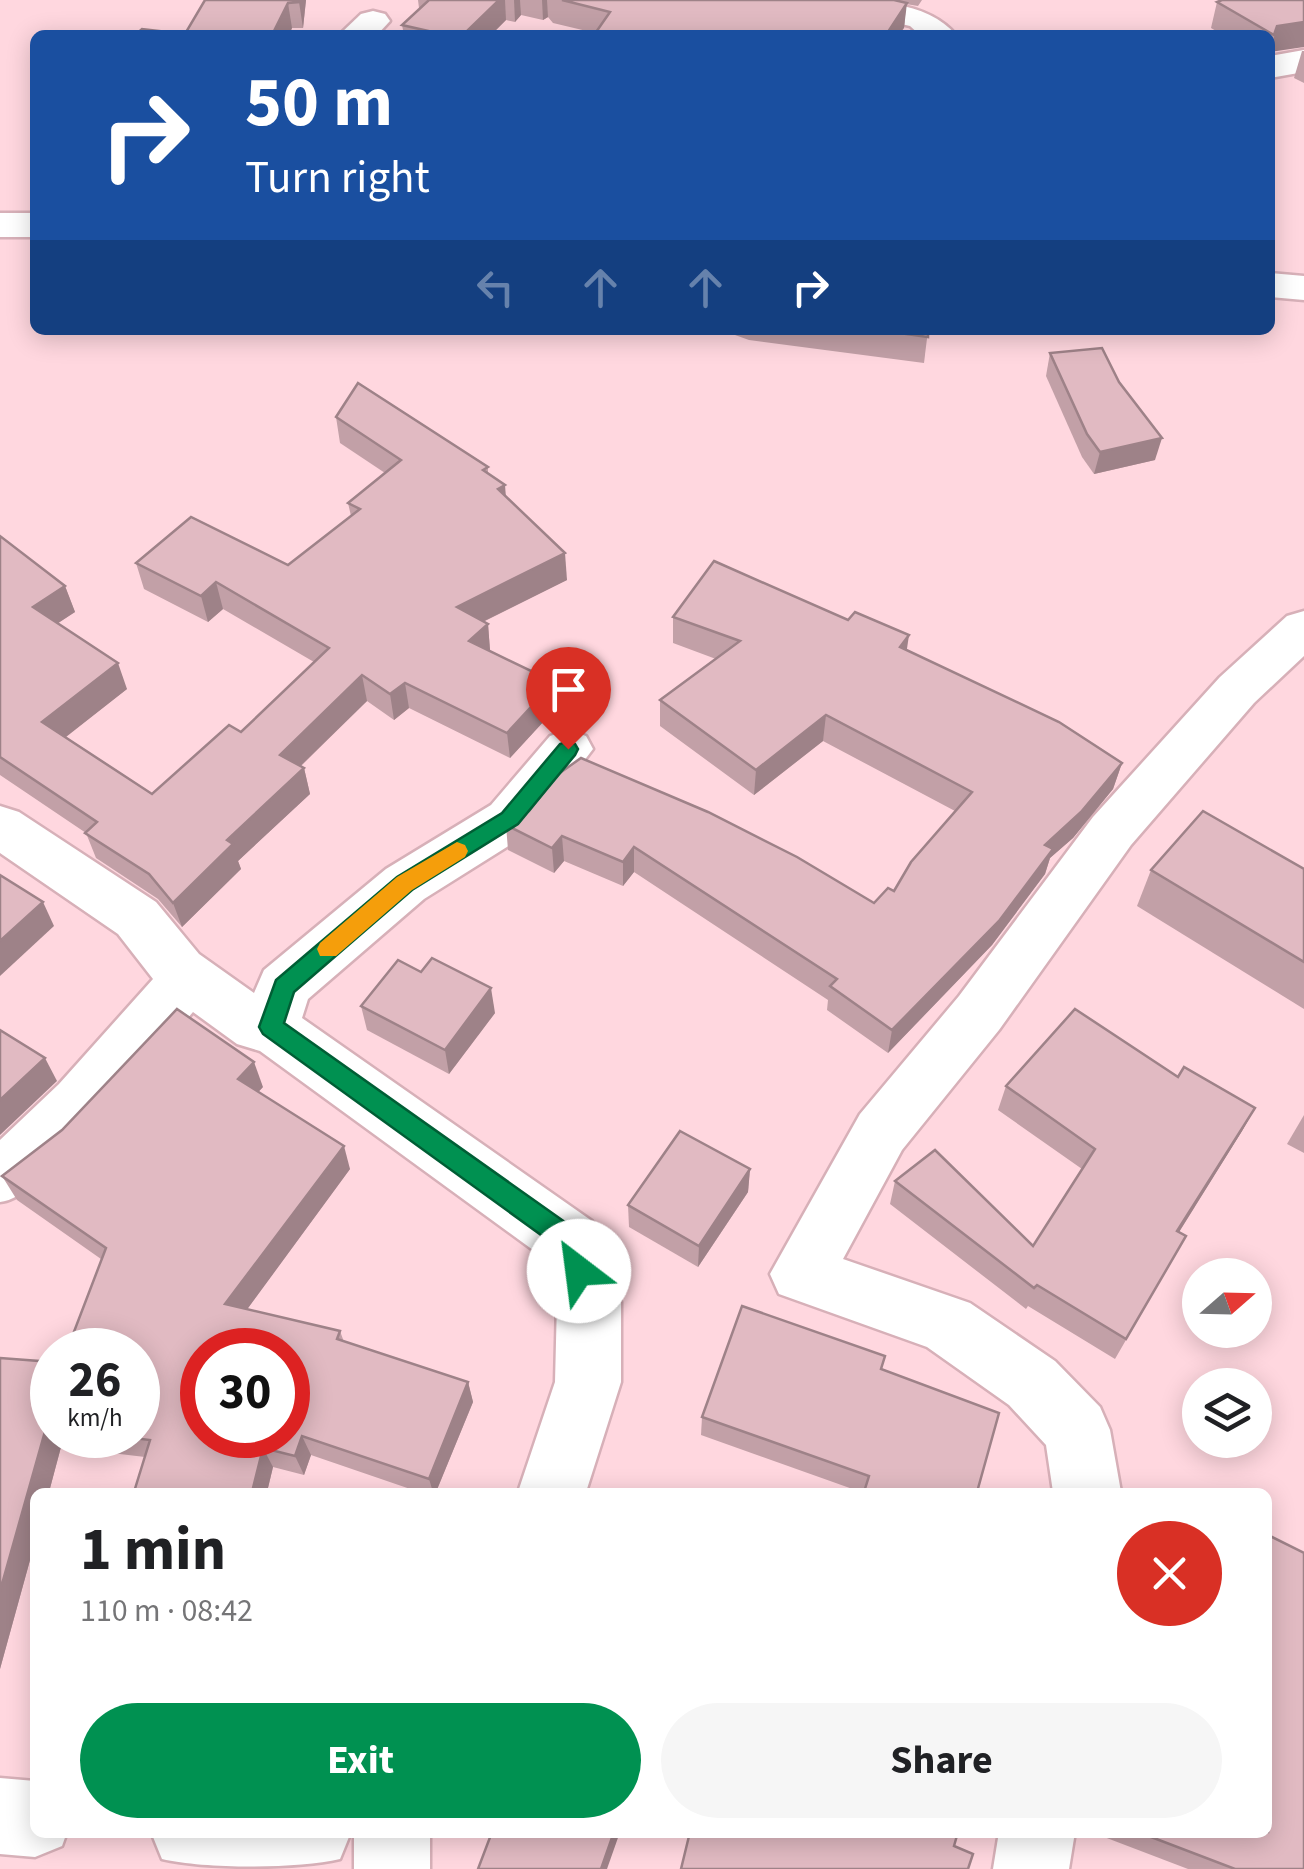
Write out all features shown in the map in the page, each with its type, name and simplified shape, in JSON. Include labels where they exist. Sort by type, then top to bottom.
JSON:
[{"type":"street","points":[[839,0],[922,18],[934,30]]},
{"type":"street","points":[[1275,67],[1304,61]]},
{"type":"street","points":[[0,226],[30,225]]},
{"type":"street","points":[[1275,285],[1304,288]]},
{"type":"street","points":[[1086,1488],[1078,1430],[1032,1383],[947,1324],[801,1274],[881,1132],[979,1013],[1112,831],[1237,690],[1304,628]]},
{"type":"street","points":[[271,1027],[284,986],[404,884],[510,818],[568,749]]},
{"type":"street","points":[[0,826],[137,918],[189,977],[257,1027],[271,1027],[570,1240],[589,1302],[588,1382],[553,1488]]},
{"type":"street","points":[[3,1176],[80,1102],[189,977]]},
{"type":"street","points":[[0,1816],[30,1819]]},
{"type":"street","points":[[254,1838],[295,1838]]},
{"type":"street","points":[[392,1838],[392,1869]]},
{"type":"street","points":[[1030,1869],[1036,1838]]},
{"type":"building","points":[[205,0],[299,0],[288,3],[274,30],[187,30]]},
{"type":"building","points":[[429,0],[499,0],[468,30],[424,30],[402,25]]},
{"type":"building","points":[[562,0],[907,3],[889,30],[597,30],[610,12]]},
{"type":"building","points":[[1304,0],[1304,22],[1277,26],[1275,32],[1265,30],[1217,2]]},
{"type":"building","points":[[1102,348],[1119,382],[1162,438],[1100,452],[1087,434],[1050,353]]},
{"type":"building","points":[[358,383],[488,467],[483,470],[505,485],[498,489],[565,553],[457,607],[488,624],[469,641],[554,682],[507,733],[405,683],[390,694],[362,675],[280,755],[304,768],[227,840],[233,844],[173,903],[149,874],[85,833],[97,822],[0,757],[0,536],[65,586],[33,607],[118,663],[42,722],[152,794],[229,725],[241,732],[329,648],[216,582],[201,596],[136,563],[191,517],[288,565],[360,509],[348,503],[401,460],[336,417]]},
{"type":"building","points":[[714,561],[848,620],[855,612],[909,635],[900,647],[1059,722],[1122,763],[1081,812],[1045,845],[1053,849],[999,921],[892,1030],[830,986],[837,979],[634,847],[623,862],[562,836],[552,848],[506,825],[529,811],[557,775],[581,758],[708,812],[797,857],[874,903],[888,888],[894,891],[911,862],[972,792],[826,715],[756,770],[660,700],[740,641],[673,617]]},
{"type":"building","points":[[1203,811],[1304,869],[1304,962],[1151,870]]},
{"type":"building","points":[[0,875],[43,902],[0,941]]},
{"type":"building","points":[[432,958],[491,988],[445,1050],[361,1006],[398,960],[421,972]]},
{"type":"building","points":[[177,1009],[254,1062],[238,1079],[344,1146],[225,1304],[340,1331],[337,1339],[468,1382],[429,1479],[310,1439],[310,1328],[180,1328],[180,1458],[260,1458],[253,1488],[135,1488],[144,1458],[160,1458],[160,1328],[75,1328],[106,1248],[2,1176],[62,1130]]},
{"type":"building","points":[[1075,1009],[1178,1077],[1184,1067],[1255,1108],[1177,1231],[1186,1236],[1126,1339],[1037,1285],[1034,1288],[895,1181],[935,1150],[1033,1246],[1095,1149],[1006,1086]]},
{"type":"building","points":[[0,1030],[45,1058],[0,1100]]},
{"type":"building","points":[[680,1131],[750,1169],[699,1246],[628,1205]]},
{"type":"building","points":[[742,1306],[885,1356],[881,1369],[999,1413],[978,1488],[865,1488],[869,1476],[702,1417]]},
{"type":"building","points":[[0,1358],[30,1360],[30,1458],[38,1458],[0,1591]]},
{"type":"building","points":[[1272,1537],[1304,1553],[1304,1869],[1235,1869],[1154,1838],[1272,1838]]},
{"type":"building","points":[[490,1838],[612,1838],[601,1869],[478,1869]]},
{"type":"building","points":[[689,1838],[956,1838],[954,1846],[973,1854],[968,1869],[681,1869]]},
{"type":"slow traffic","points":[[328,949],[404,884],[457,851]]},
{"type":"route","points":[[568,749],[510,818],[404,884],[284,986],[271,1027],[570,1240],[579,1271]]}]
